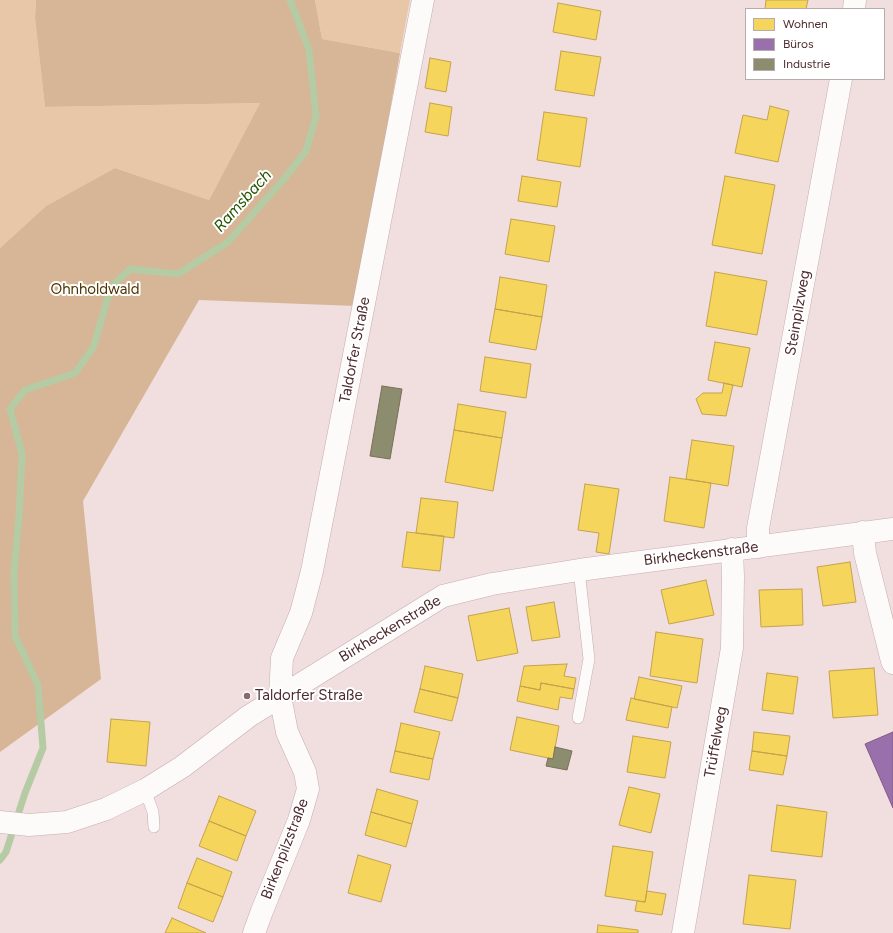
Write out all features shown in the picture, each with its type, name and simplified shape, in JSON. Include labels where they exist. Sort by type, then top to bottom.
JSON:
[{"type":"street","name":"Taldorfer Straße","points":[[280,696],[282,658],[301,613],[312,571],[423,0]]},
{"type":"street","name":"Steinpilzweg","points":[[758,547],[758,528],[841,80]]},
{"type":"street","name":"Birkheckenstraße","points":[[0,822],[29,825],[67,822],[106,809],[145,790],[182,767],[249,716],[443,596],[492,584],[579,570],[893,529]]},
{"type":"street","points":[[863,532],[865,553],[893,663]]},
{"type":"street","name":"Trüffelweg","points":[[683,933],[732,648],[732,550]]},
{"type":"street","name":"Birkenpilzstraße","points":[[254,933],[299,820],[308,789],[305,772],[287,732],[280,696]]},
{"type":"lane","points":[[578,718],[589,660],[579,570]]},
{"type":"lane","points":[[145,790],[153,812],[154,827]]},
{"type":"shaded area","points":[[0,0],[36,0],[35,18],[45,107],[260,103],[209,200],[115,168],[46,206],[0,248]]},
{"type":"shaded area","points":[[315,0],[410,0],[400,53],[322,39]]},
{"type":"green space","name":"Ohnholdwald","points":[[36,0],[315,0],[322,39],[400,53],[356,306],[199,300],[83,501],[101,679],[0,752],[0,248],[46,206],[115,168],[209,200],[260,103],[45,107],[35,18]]},
{"type":"building: Wohnen","points":[[766,0],[808,0],[806,8],[765,8]]},
{"type":"building: Wohnen","points":[[558,3],[601,11],[596,40],[553,32]]},
{"type":"building: Wohnen","points":[[561,51],[601,57],[594,96],[555,90]]},
{"type":"building: Wohnen","points":[[430,58],[451,62],[446,92],[425,88]]},
{"type":"building: Wohnen","points":[[430,103],[452,107],[448,136],[425,132]]},
{"type":"building: Wohnen","points":[[770,106],[789,111],[778,162],[735,153],[743,115],[767,120]]},
{"type":"building: Wohnen","points":[[544,112],[587,118],[580,167],[537,160]]},
{"type":"building: Wohnen","points":[[522,176],[561,182],[557,207],[518,201]]},
{"type":"building: Wohnen","points":[[725,176],[775,185],[762,254],[712,245]]},
{"type":"building: Wohnen","points":[[511,219],[555,226],[549,262],[505,254]]},
{"type":"building: Wohnen","points":[[715,272],[767,281],[757,335],[706,326]]},
{"type":"building: Wohnen","points":[[500,277],[547,285],[542,317],[495,309]]},
{"type":"building: Wohnen","points":[[495,309],[542,317],[536,350],[489,342]]},
{"type":"building: Wohnen","points":[[715,342],[750,348],[742,387],[708,380]]},
{"type":"building: Wohnen","points":[[485,357],[531,364],[526,398],[480,391]]},
{"type":"building: Wohnen","points":[[724,383],[733,385],[726,416],[702,414],[696,399],[703,393],[722,393]]},
{"type":"building: Wohnen","points":[[458,404],[506,412],[502,438],[454,430]]},
{"type":"building: Wohnen","points":[[454,430],[502,438],[493,491],[445,482]]},
{"type":"building: Wohnen","points":[[692,440],[734,446],[728,486],[686,479]]},
{"type":"building: Wohnen","points":[[670,477],[711,483],[704,528],[664,521]]},
{"type":"building: Wohnen","points":[[585,484],[619,489],[609,554],[596,552],[599,533],[578,530]]},
{"type":"building: Wohnen","points":[[421,498],[458,502],[454,538],[416,533]]},
{"type":"building: Wohnen","points":[[407,532],[444,536],[440,571],[402,567]]},
{"type":"building: Wohnen","points":[[850,562],[856,602],[823,606],[817,567]]},
{"type":"building: Wohnen","points":[[706,580],[714,615],[669,624],[661,590]]},
{"type":"building: Wohnen","points":[[802,589],[803,625],[761,627],[759,590]]},
{"type":"building: Wohnen","points":[[554,602],[560,637],[532,641],[526,607]]},
{"type":"building: Wohnen","points":[[509,608],[518,653],[477,661],[468,616]]},
{"type":"building: Wohnen","points":[[656,632],[703,639],[697,683],[650,676]]},
{"type":"building: Wohnen","points":[[567,664],[564,676],[576,678],[574,689],[541,683],[540,690],[520,686],[524,666]]},
{"type":"building: Wohnen","points":[[425,666],[463,674],[458,698],[420,689]]},
{"type":"building: Wohnen","points":[[874,668],[878,715],[833,718],[829,671]]},
{"type":"building: Wohnen","points":[[767,673],[798,677],[793,714],[762,710]]},
{"type":"building: Wohnen","points":[[639,677],[682,686],[677,708],[634,699]]},
{"type":"building: Wohnen","points":[[541,683],[574,689],[572,699],[560,697],[558,710],[517,701],[520,686],[540,690]]},
{"type":"building: Wohnen","points":[[420,689],[458,698],[452,721],[414,712]]},
{"type":"building: Wohnen","points":[[631,698],[672,707],[668,728],[626,720]]},
{"type":"building: Wohnen","points":[[517,717],[559,726],[553,759],[510,750]]},
{"type":"building: Wohnen","points":[[111,719],[150,722],[146,766],[107,762]]},
{"type":"building: Wohnen","points":[[401,723],[440,732],[433,759],[395,751]]},
{"type":"building: Wohnen","points":[[754,732],[790,736],[787,756],[752,751]]},
{"type":"building: Wohnen","points":[[633,736],[671,742],[665,778],[627,772]]},
{"type":"building: Wohnen","points":[[395,751],[433,759],[429,780],[390,772]]},
{"type":"building: Wohnen","points":[[752,751],[787,756],[783,775],[749,770]]},
{"type":"building: Wohnen","points":[[629,787],[660,794],[651,833],[619,825]]},
{"type":"building: Wohnen","points":[[377,789],[418,801],[412,824],[371,812]]},
{"type":"building: Wohnen","points":[[219,796],[256,811],[246,836],[209,821]]},
{"type":"building: Wohnen","points":[[777,805],[827,812],[822,857],[771,851]]},
{"type":"building: Wohnen","points":[[371,812],[412,824],[406,847],[365,835]]},
{"type":"building: Wohnen","points":[[209,821],[246,836],[237,861],[199,846]]},
{"type":"building: Wohnen","points":[[613,846],[653,852],[645,902],[605,896]]},
{"type":"building: Wohnen","points":[[358,855],[391,865],[381,902],[348,893]]},
{"type":"building: Wohnen","points":[[197,858],[232,872],[223,897],[187,883]]},
{"type":"building: Wohnen","points":[[749,875],[796,880],[790,929],[743,924]]},
{"type":"building: Wohnen","points":[[187,883],[223,897],[213,922],[178,908]]},
{"type":"building: Wohnen","points":[[647,891],[666,894],[662,915],[635,911],[637,901],[645,902]]},
{"type":"building: Wohnen","points":[[172,918],[206,933],[165,933]]},
{"type":"building: Wohnen","points":[[598,925],[638,930],[638,933],[597,933]]},
{"type":"building: Büros","points":[[893,732],[893,808],[865,744]]},
{"type":"building: Industrie","points":[[382,386],[402,389],[390,459],[370,456]]},
{"type":"building: Industrie","points":[[555,747],[572,751],[567,770],[546,766],[548,758],[553,759]]},
{"type":"waterway","name":"Ramsbach","points":[[0,860],[6,852],[25,793],[43,748],[38,685],[15,636],[14,571],[19,517],[22,454],[10,409],[25,390],[75,373],[93,348],[111,287],[130,269],[178,274],[228,242],[284,179],[306,151],[316,116],[309,50],[290,0]]},
{"type":"place","name":"Taldorfer Straße","points":[[247,696]]}]
